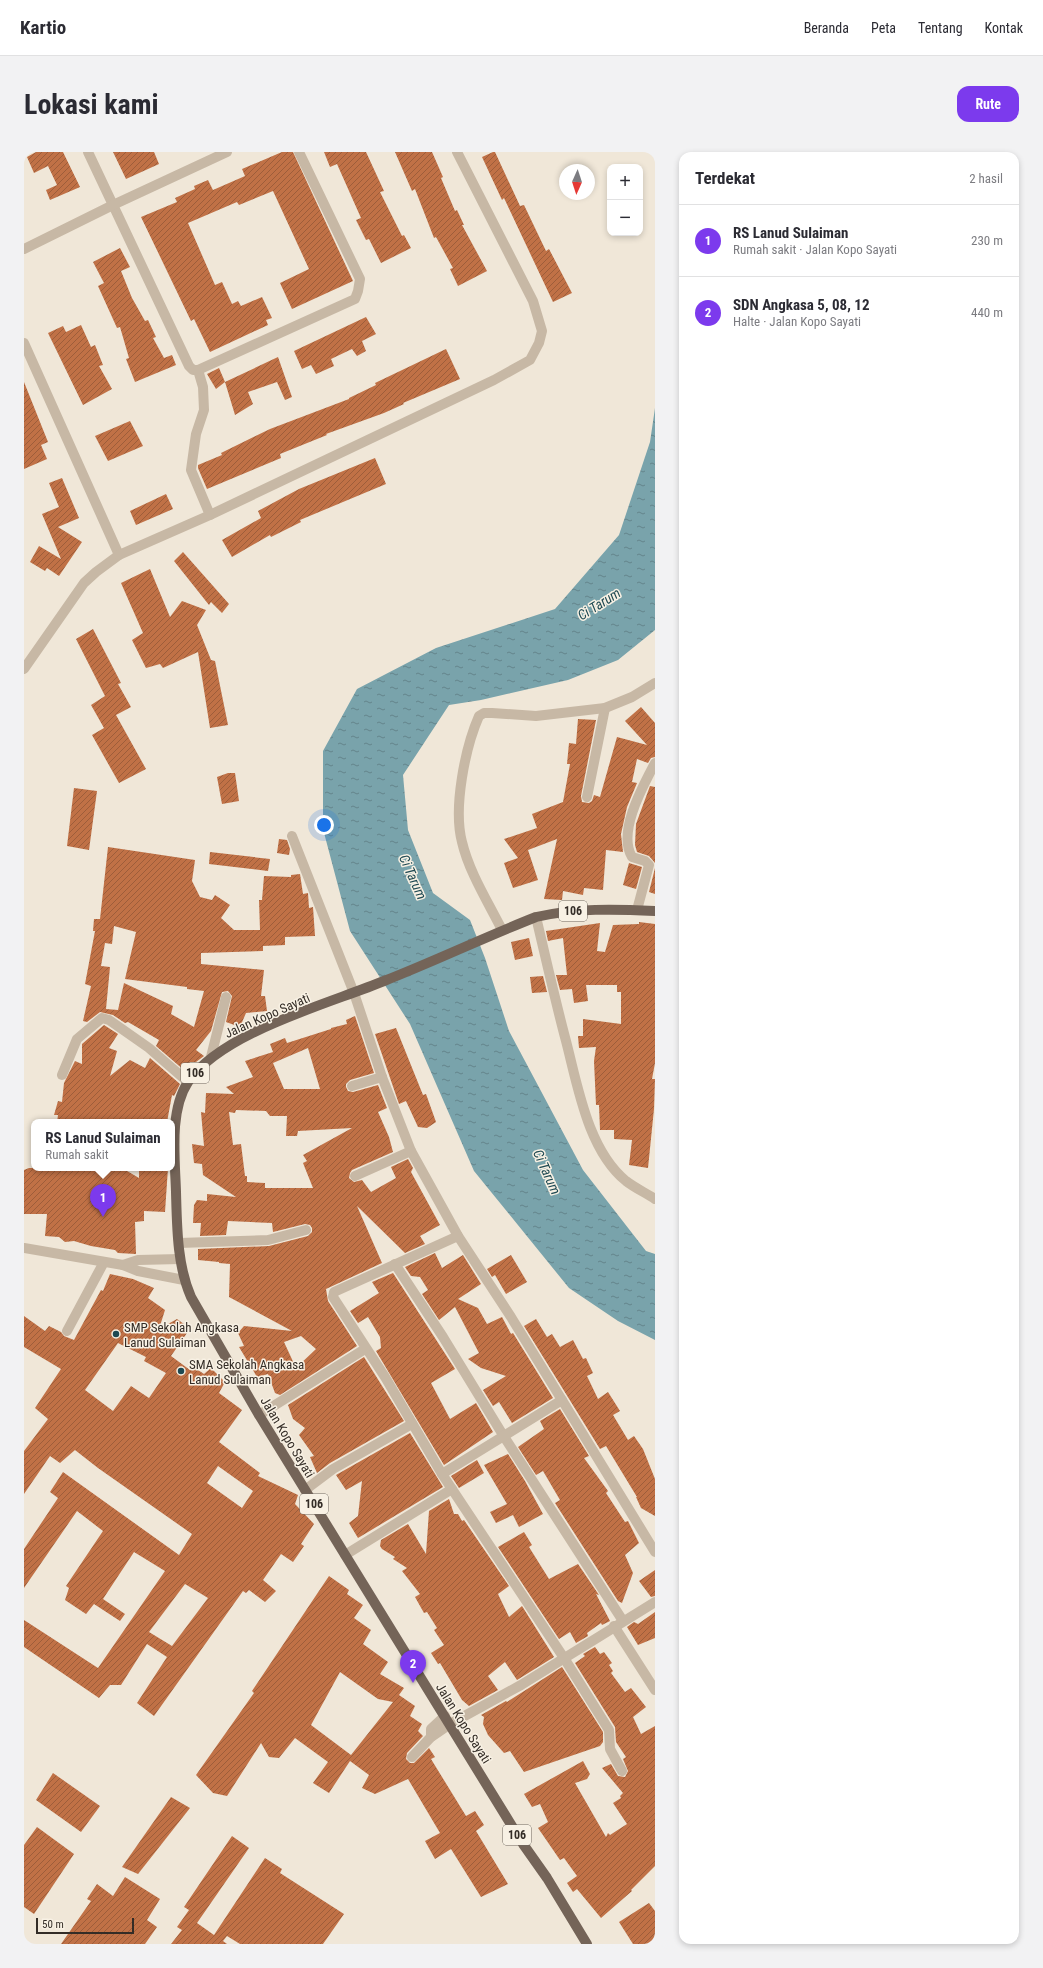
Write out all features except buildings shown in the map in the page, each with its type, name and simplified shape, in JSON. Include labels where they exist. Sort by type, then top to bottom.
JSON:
[{"type":"main road","name":"106","points":[[498,932],[536,917],[555,913],[585,910],[655,911]]},
{"type":"main road","name":"Jalan Kopo Sayati","points":[[498,932],[384,981],[251,1034],[211,1057],[200,1067],[188,1082],[176,1111],[175,1173],[180,1259],[184,1280],[191,1297],[259,1415],[448,1720],[519,1838],[587,1944]]},
{"type":"street","points":[[88,152],[189,366],[193,370],[198,370],[355,299],[360,279],[299,152]]},
{"type":"street","points":[[24,249],[113,205],[227,152]]},
{"type":"street","points":[[24,669],[84,583],[119,555],[210,515],[494,380],[530,360],[539,343],[542,331],[533,301],[458,152]]},
{"type":"street","points":[[24,343],[119,555]]},
{"type":"street","points":[[198,370],[203,387],[204,410],[196,434],[191,470],[210,515]]},
{"type":"street","points":[[498,932],[468,860],[459,829],[462,776],[479,716],[484,713],[492,712],[545,716],[605,708],[632,697],[655,683]]},
{"type":"street","points":[[587,797],[605,708]]},
{"type":"street","points":[[637,910],[649,865],[645,861],[632,857],[628,852],[629,823],[635,802],[655,763]]},
{"type":"street","points":[[292,836],[354,993],[382,1077],[410,1151],[458,1236],[512,1317],[655,1552]]},
{"type":"street","points":[[536,917],[584,1111],[595,1139],[606,1157],[627,1182],[655,1198]]},
{"type":"street","points":[[211,1057],[226,997]]},
{"type":"street","points":[[62,1075],[77,1039],[102,1018],[109,1020],[149,1048],[188,1082]]},
{"type":"street","points":[[352,1086],[382,1077]]},
{"type":"street","points":[[355,1176],[410,1151]]},
{"type":"street","points":[[179,1243],[268,1240],[306,1230]]},
{"type":"street","points":[[458,1236],[333,1294],[365,1349],[385,1377],[442,1474],[564,1658],[609,1730],[610,1749],[622,1771]]},
{"type":"street","points":[[24,1248],[123,1265],[138,1270],[184,1280]]},
{"type":"street","points":[[123,1265],[138,1260],[180,1259]]},
{"type":"street","points":[[67,1331],[104,1262]]},
{"type":"street","points":[[395,1264],[443,1337],[503,1435],[618,1624],[655,1690]]},
{"type":"street","points":[[259,1415],[365,1349]]},
{"type":"street","points":[[442,1474],[562,1400]]},
{"type":"street","points":[[305,1490],[333,1469],[412,1424]]},
{"type":"street","points":[[345,1555],[452,1489]]},
{"type":"street","points":[[412,1757],[448,1720],[521,1685],[655,1602]]},
{"type":"water","name":"Ci Tarum","points":[[655,408],[655,630],[618,660],[568,680],[481,700],[449,705],[403,775],[408,830],[433,893],[470,920],[485,958],[509,1031],[583,1170],[646,1251],[655,1254],[655,1340],[618,1321],[569,1288],[474,1171],[410,1024],[350,931],[323,829],[323,751],[357,689],[436,648],[555,609],[619,535],[650,442]]},
{"type":"place","name":"RS Lanud Sulaiman","points":[[103,1217]]},
{"type":"place","name":"SMP Sekolah Angkasa Lanud Sulaiman","points":[[116,1334]]},
{"type":"place","name":"SMA Sekolah Angkasa Lanud Sulaiman","points":[[181,1371]]},
{"type":"place","name":"SDN Angkasa 5, 08, 12","points":[[413,1683]]}]
